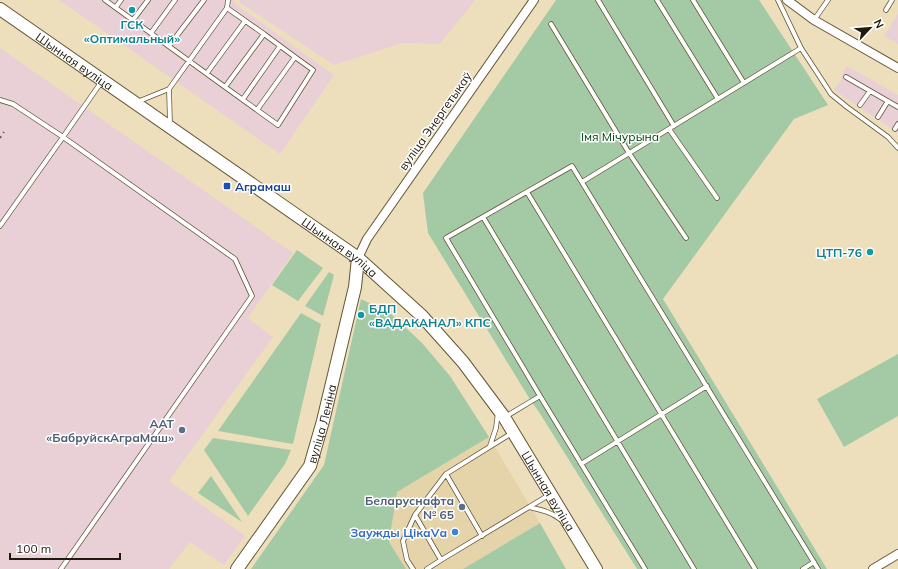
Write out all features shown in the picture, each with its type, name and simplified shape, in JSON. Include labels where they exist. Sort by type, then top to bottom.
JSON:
[{"type":"main road","name":"Шынная вуліца","points":[[0,9],[358,258],[422,316],[463,362],[501,413],[552,494],[596,569]]},
{"type":"main road","name":"вуліца Леніна","points":[[237,569],[310,466],[323,421],[353,294],[358,258]]},
{"type":"street","name":"вуліца Энергетыкаў","points":[[358,258],[367,239],[534,0]]},
{"type":"street","points":[[787,0],[814,20],[898,68]]},
{"type":"street","points":[[873,569],[898,554]]},
{"type":"lane","points":[[106,0],[278,125],[313,70],[227,8]]},
{"type":"lane","points":[[116,7],[121,0]]},
{"type":"lane","points":[[133,20],[148,0]]},
{"type":"lane","points":[[151,32],[175,0]]},
{"type":"lane","points":[[169,46],[204,0]]},
{"type":"lane","points":[[135,103],[169,89],[227,8],[228,0]]},
{"type":"lane","points":[[598,0],[674,126]]},
{"type":"lane","points":[[657,0],[718,99]]},
{"type":"lane","points":[[693,0],[744,83]]},
{"type":"lane","points":[[778,0],[801,48],[831,94],[888,137],[898,148]]},
{"type":"lane","points":[[814,20],[828,0]]},
{"type":"lane","points":[[886,10],[892,0]]},
{"type":"lane","points":[[207,73],[246,21]]},
{"type":"lane","points":[[552,24],[629,153],[686,238]]},
{"type":"lane","points":[[225,87],[264,34]]},
{"type":"lane","points":[[243,100],[280,46]]},
{"type":"lane","points":[[582,182],[801,48]]},
{"type":"lane","points":[[257,110],[295,57]]},
{"type":"lane","points":[[846,77],[898,107]]},
{"type":"lane","points":[[0,226],[102,80]]},
{"type":"lane","points":[[169,89],[170,127]]},
{"type":"lane","points":[[860,105],[870,91]]},
{"type":"lane","points":[[0,100],[13,104],[63,137],[236,258],[252,296],[61,569]]},
{"type":"lane","points":[[878,117],[888,101]]},
{"type":"lane","points":[[669,129],[717,198]]},
{"type":"lane","points":[[645,569],[446,238],[572,166],[818,569]]},
{"type":"lane","points":[[526,192],[755,569]]},
{"type":"lane","points":[[483,217],[694,569]]},
{"type":"lane","points":[[581,464],[707,386]]},
{"type":"lane","points":[[490,447],[501,413],[540,396]]},
{"type":"lane","points":[[413,569],[407,560],[403,541],[415,515],[446,474],[514,432]]},
{"type":"lane","points":[[446,474],[482,536]]},
{"type":"lane","points":[[427,569],[552,494]]},
{"type":"lane","points":[[529,507],[554,514],[570,525]]},
{"type":"lane","points":[[415,515],[441,560]]},
{"type":"lane","points":[[802,569],[814,562]]},
{"type":"shaded area","points":[[59,0],[234,0],[233,2],[334,75],[280,154]]},
{"type":"shaded area","points":[[240,0],[475,0],[440,44],[402,43],[334,65],[239,2]]},
{"type":"shaded area","points":[[898,14],[898,44],[884,36]]},
{"type":"shaded area","name":"ААТ «БабруйскАграМаш»","points":[[0,48],[293,253],[248,318],[273,337],[169,481],[245,536],[224,565],[190,542],[169,569],[0,569]]},
{"type":"shaded area","points":[[847,66],[898,95],[898,133],[834,90],[841,80],[842,74]]},
{"type":"shaded area","name":"Беларуснафта № 65","points":[[489,437],[540,523],[463,569],[406,569],[389,542],[397,492]]},
{"type":"green space","name":"Імя Мічурына","points":[[556,0],[759,0],[828,105],[794,119],[663,299],[827,569],[637,569],[531,401],[428,233],[423,193]]},
{"type":"green space","points":[[297,250],[323,268],[298,301],[272,285]]},
{"type":"green space","points":[[329,272],[334,275],[323,316],[305,306]]},
{"type":"green space","points":[[361,299],[390,313],[422,343],[450,376],[489,437],[397,492],[389,542],[406,569],[251,569],[324,465]]},
{"type":"green space","points":[[301,313],[321,324],[293,444],[218,431]]},
{"type":"green space","points":[[898,354],[898,416],[844,447],[817,399]]},
{"type":"green space","points":[[213,438],[291,450],[285,464],[248,516],[204,450]]},
{"type":"green space","points":[[211,476],[242,522],[198,493]]},
{"type":"green space","points":[[540,523],[566,569],[463,569]]},
{"type":"railway","points":[[0,138],[4,132]]},
{"type":"place","name":"ГСК «Оптимальный»","points":[[132,10]]},
{"type":"place","name":"Аграмаш","points":[[227,186]]},
{"type":"place","name":"ЦТП-76","points":[[870,252]]},
{"type":"place","name":"БДП «ВАДАКАНАЛ» КПС","points":[[361,315]]},
{"type":"place","name":"ААТ «БабруйскАграМаш»","points":[[182,430]]},
{"type":"place","name":"Беларуснафта № 65","points":[[462,507]]},
{"type":"place","name":"Заужды ЦікаVа","points":[[455,532]]}]
